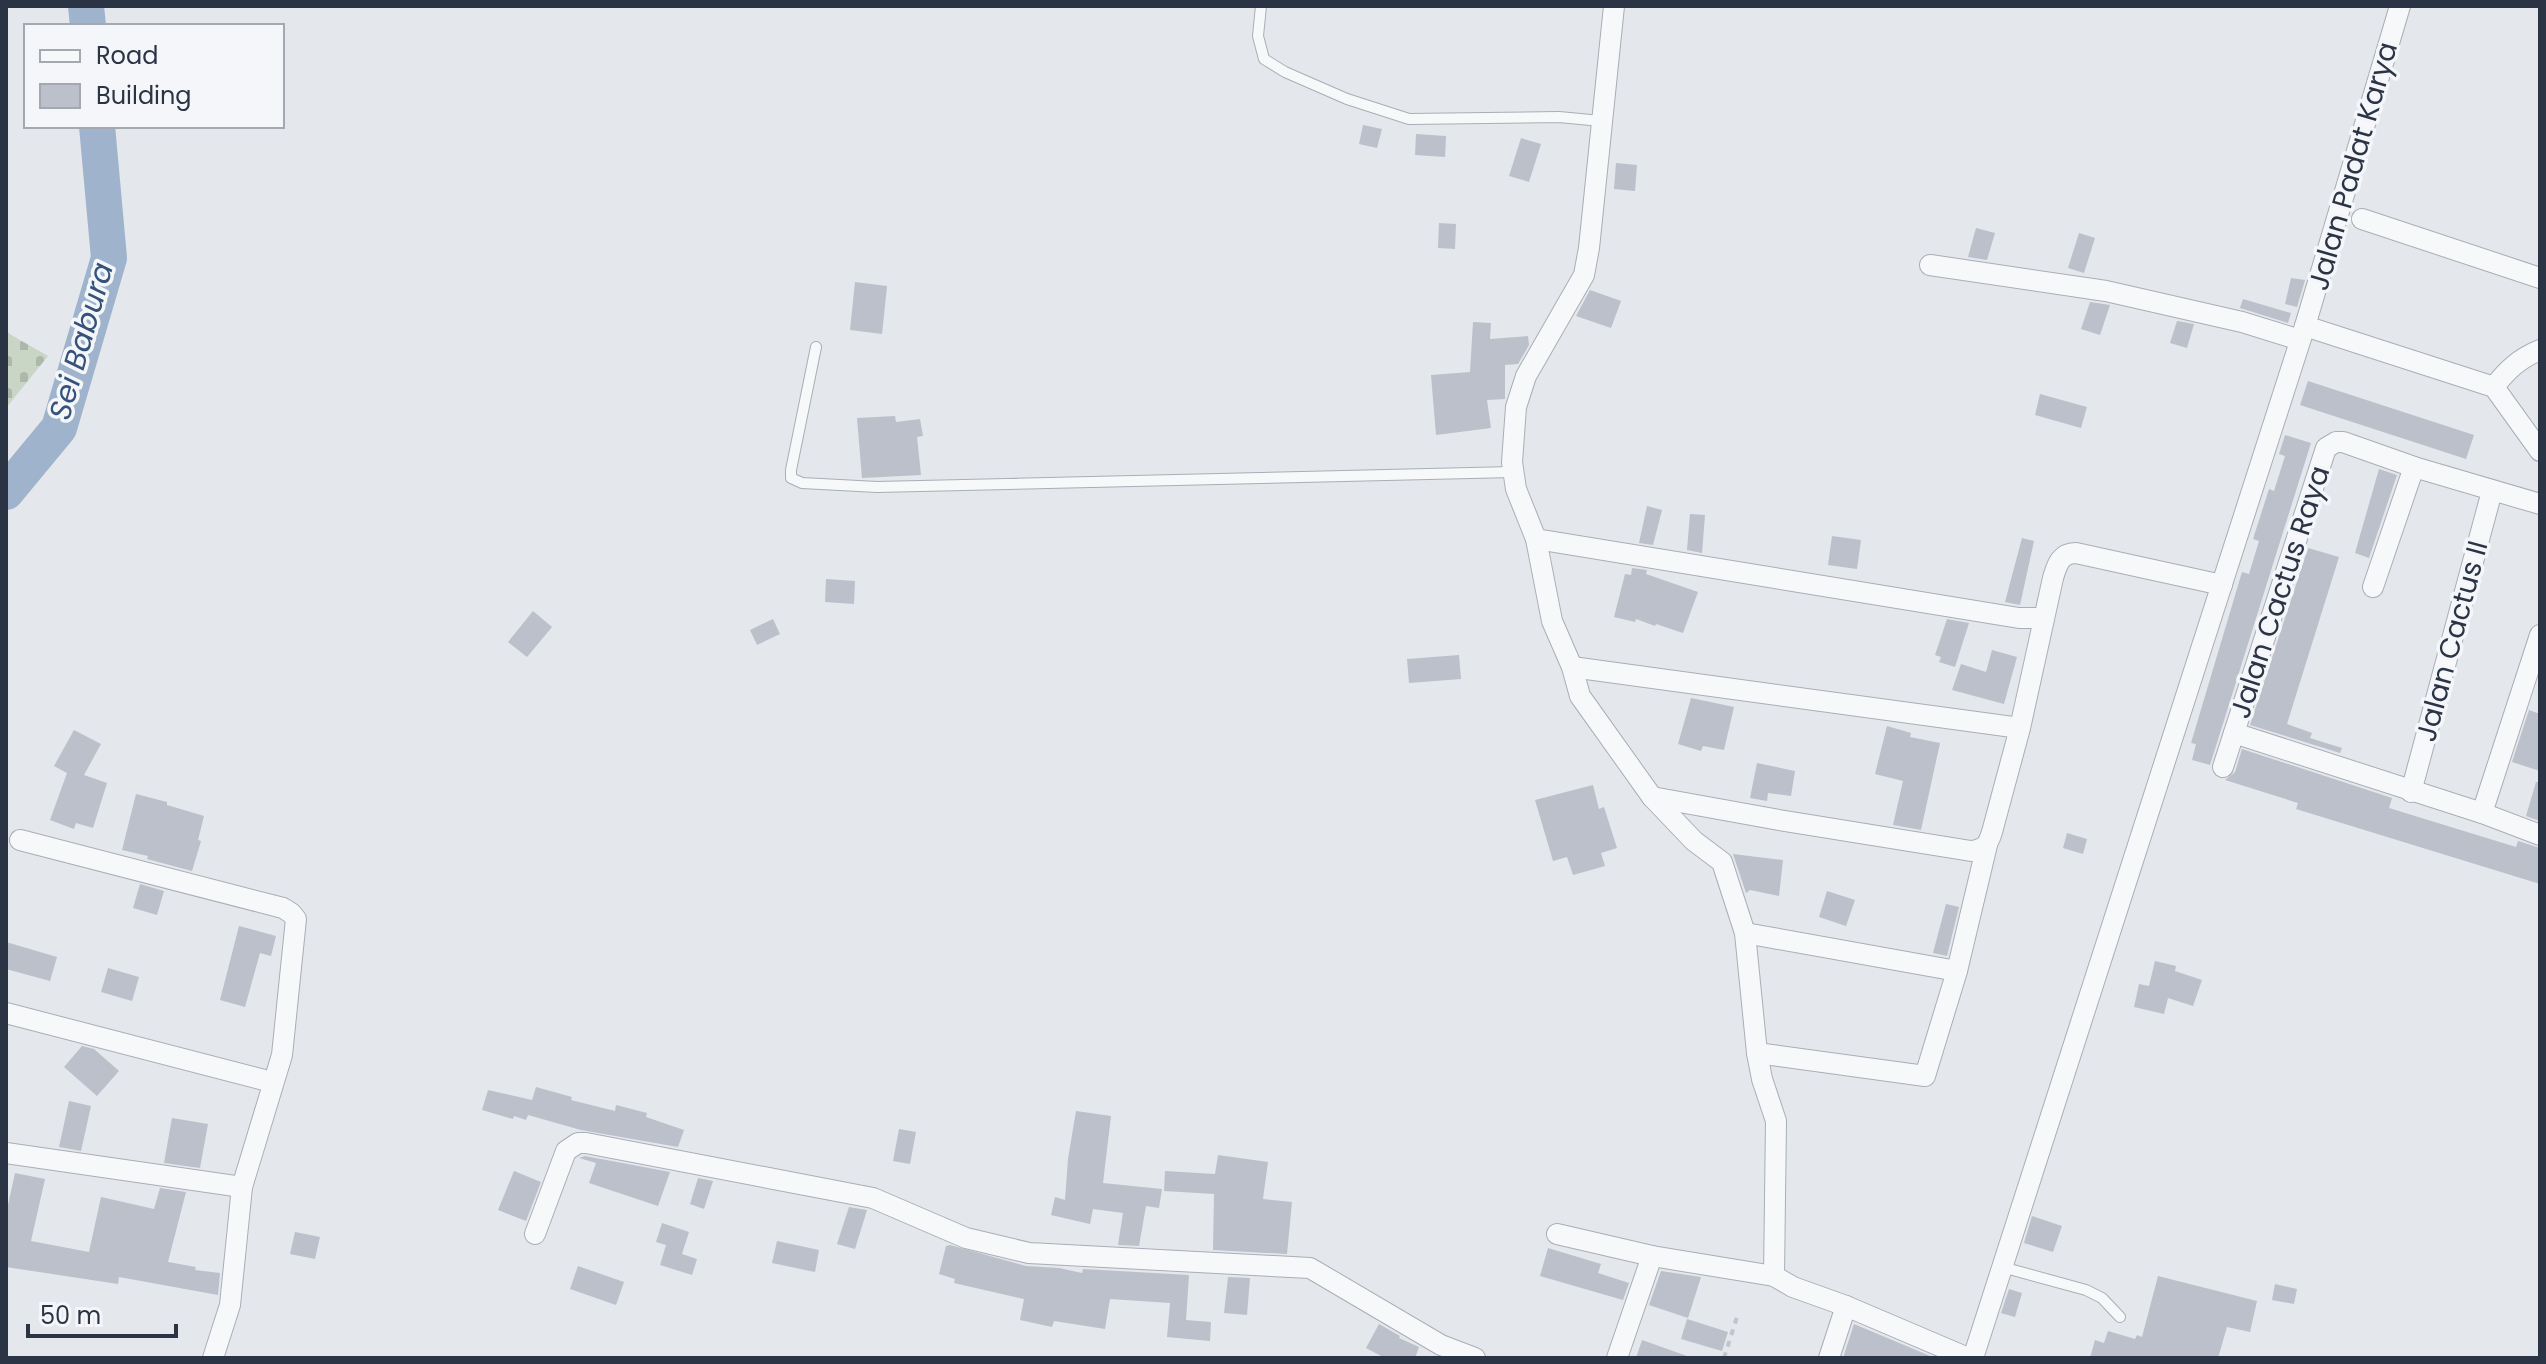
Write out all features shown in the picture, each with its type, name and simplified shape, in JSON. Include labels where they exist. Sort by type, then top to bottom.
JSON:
[{"type":"street","points":[[1614,6],[1584,275],[1526,376],[1513,429],[1513,472],[1516,489],[1536,539],[1552,621],[1572,667],[1580,696],[1652,797],[1694,841],[1722,862],[1745,933],[1757,1053],[1776,1121],[1774,1276]]},
{"type":"street","name":"Jalan Padat Karya","points":[[1970,1358],[2303,333],[2400,6]]},
{"type":"street","points":[[2362,219],[2540,278]]},
{"type":"street","points":[[1930,265],[2106,291],[2303,333],[2494,387],[2540,451]]},
{"type":"street","points":[[2494,387],[2507,370],[2540,350]]},
{"type":"street","name":"Jalan Cactus Raya","points":[[2223,767],[2326,448],[2343,442],[2414,467],[2540,504]]},
{"type":"street","points":[[2373,587],[2414,467]]},
{"type":"street","name":"Jalan Cactus II","points":[[2411,792],[2492,491]]},
{"type":"street","points":[[1536,539],[2019,618],[2044,618]]},
{"type":"street","points":[[1757,1053],[1925,1076],[1957,971],[2060,559],[2068,553],[2222,585]]},
{"type":"street","points":[[2482,813],[2540,635]]},
{"type":"street","points":[[1572,667],[2020,728]]},
{"type":"street","points":[[2234,733],[2482,813],[2540,835]]},
{"type":"street","points":[[1652,797],[1971,851],[1987,845]]},
{"type":"street","points":[[20,840],[291,913],[296,919],[282,1055],[242,1187],[230,1305],[213,1358]]},
{"type":"street","points":[[1745,933],[1957,971]]},
{"type":"street","points":[[6,1013],[272,1082]]},
{"type":"street","points":[[535,1234],[566,1151],[578,1143],[586,1143],[873,1198],[966,1238],[1029,1253],[1310,1268],[1441,1345],[1475,1358]]},
{"type":"street","points":[[6,1153],[242,1187]]},
{"type":"street","points":[[1557,1234],[1652,1256],[1774,1276],[1793,1287],[1970,1358]]},
{"type":"street","points":[[1617,1358],[1652,1256]]},
{"type":"street","points":[[1829,1358],[1846,1306]]},
{"type":"lane","points":[[1261,6],[1258,36],[1264,59],[1285,72],[1347,99],[1409,119],[1559,117],[1601,121]]},
{"type":"lane","points":[[816,347],[791,470],[791,478],[802,483],[877,487],[1513,472]]},
{"type":"lane","points":[[2002,1267],[2086,1290],[2102,1298],[2120,1317]]},
{"type":"path","points":[[1724,1358],[1737,1317]]},
{"type":"green space","points":[[6,332],[48,356],[6,408]]},
{"type":"building","points":[[1363,125],[1382,129],[1377,148],[1359,144]]},
{"type":"building","points":[[1416,134],[1446,136],[1445,157],[1415,155]]},
{"type":"building","points":[[1521,138],[1541,144],[1529,182],[1509,176]]},
{"type":"building","points":[[1616,163],[1637,165],[1635,191],[1614,189]]},
{"type":"building","points":[[1439,223],[1456,224],[1455,249],[1438,248]]},
{"type":"building","points":[[1976,228],[1995,233],[1987,260],[1968,257]]},
{"type":"building","points":[[2079,233],[2095,238],[2084,273],[2068,268]]},
{"type":"building","points":[[2291,278],[2305,280],[2297,307],[2285,304]]},
{"type":"building","points":[[855,282],[887,286],[882,334],[850,330]]},
{"type":"building","points":[[1590,290],[1621,301],[1611,328],[1576,316]]},
{"type":"building","points":[[2243,299],[2291,313],[2288,323],[2240,308]]},
{"type":"building","points":[[2090,302],[2110,305],[2100,335],[2081,329]]},
{"type":"building","points":[[2177,321],[2194,324],[2187,348],[2170,343]]},
{"type":"building","points":[[1473,322],[1491,323],[1490,339],[1528,336],[1529,345],[1518,364],[1505,365],[1505,399],[1487,400],[1491,428],[1436,435],[1431,375],[1470,372]]},
{"type":"building","points":[[2308,381],[2474,435],[2466,459],[2300,405]]},
{"type":"building","points":[[2040,394],[2087,407],[2081,428],[2035,415]]},
{"type":"building","points":[[895,416],[896,422],[920,419],[923,436],[917,437],[921,475],[862,478],[857,418]]},
{"type":"building","points":[[2285,435],[2311,443],[2210,765],[2192,760],[2196,744],[2191,743],[2242,572],[2249,574],[2259,541],[2253,539],[2269,489],[2274,491],[2285,456],[2279,454]]},
{"type":"building","points":[[2379,469],[2397,475],[2369,558],[2355,553]]},
{"type":"building","points":[[1647,506],[1662,510],[1653,545],[1639,543]]},
{"type":"building","points":[[1690,514],[1705,515],[1702,553],[1687,550]]},
{"type":"building","points":[[1832,536],[1861,540],[1857,569],[1828,565]]},
{"type":"building","points":[[2022,538],[2034,541],[2020,605],[2005,602]]},
{"type":"building","points":[[2308,548],[2339,557],[2287,724],[2312,733],[2310,738],[2342,748],[2340,753],[2250,725]]},
{"type":"building","points":[[1632,568],[1647,570],[1646,574],[1698,592],[1683,633],[1636,619],[1635,622],[1614,617],[1625,574],[1631,575]]},
{"type":"building","points":[[826,579],[855,581],[854,604],[825,602]]},
{"type":"building","points":[[533,611],[552,627],[527,657],[508,642]]},
{"type":"building","points":[[773,619],[780,634],[757,645],[750,630]]},
{"type":"building","points":[[1947,619],[1969,623],[1955,667],[1939,662],[1941,657],[1935,655]]},
{"type":"building","points":[[1992,650],[2017,657],[2004,704],[1952,690],[1961,664],[1986,672]]},
{"type":"building","points":[[1459,655],[1461,679],[1409,683],[1407,659]]},
{"type":"building","points":[[1691,698],[1734,707],[1724,750],[1703,746],[1701,751],[1678,744]]},
{"type":"building","points":[[2529,710],[2540,714],[2540,771],[2512,762]]},
{"type":"building","points":[[1887,726],[1911,733],[1910,737],[1940,743],[1921,830],[1893,825],[1903,781],[1875,774]]},
{"type":"building","points":[[74,730],[101,744],[84,775],[107,783],[93,828],[76,823],[74,829],[50,820],[67,773],[54,766]]},
{"type":"building","points":[[2242,749],[2392,798],[2389,808],[2516,847],[2518,841],[2540,848],[2540,884],[2296,809],[2298,803],[2225,780],[2235,772]]},
{"type":"building","points":[[1757,763],[1795,771],[1791,796],[1768,793],[1767,801],[1750,798]]},
{"type":"building","points":[[2536,782],[2540,782],[2540,821],[2526,816]]},
{"type":"building","points":[[1593,785],[1599,809],[1604,807],[1617,848],[1601,853],[1605,866],[1573,875],[1567,857],[1553,861],[1535,800]]},
{"type":"building","points":[[136,794],[204,816],[192,871],[122,850]]},
{"type":"building","points":[[2067,833],[2087,839],[2083,854],[2063,848]]},
{"type":"building","points":[[1733,854],[1783,860],[1779,896],[1750,890],[1746,893]]},
{"type":"building","points":[[140,884],[164,891],[157,915],[133,908]]},
{"type":"building","points":[[1827,891],[1855,900],[1846,926],[1819,917]]},
{"type":"building","points":[[1946,904],[1959,907],[1947,956],[1933,953]]},
{"type":"building","points":[[239,926],[276,936],[271,956],[260,953],[245,1007],[220,1000]]},
{"type":"building","points":[[6,942],[57,957],[50,981],[6,969]]},
{"type":"building","points":[[2155,961],[2176,966],[2175,971],[2202,980],[2193,1006],[2168,998],[2164,1014],[2134,1007],[2139,984],[2149,986]]},
{"type":"building","points":[[108,968],[139,977],[132,1001],[101,992]]},
{"type":"building","points":[[82,1046],[94,1049],[119,1071],[97,1096],[64,1067]]},
{"type":"building","points":[[536,1087],[615,1111],[616,1105],[647,1113],[646,1117],[684,1130],[678,1147],[581,1130],[528,1115],[526,1120],[514,1116],[513,1119],[482,1110],[488,1090],[532,1100]]},
{"type":"building","points":[[69,1101],[91,1106],[81,1151],[59,1147]]},
{"type":"building","points":[[1076,1111],[1111,1116],[1103,1183],[1162,1189],[1159,1208],[1146,1206],[1139,1246],[1118,1245],[1123,1213],[1093,1209],[1090,1224],[1051,1215],[1055,1197],[1065,1200]]},
{"type":"building","points":[[172,1118],[208,1124],[200,1168],[164,1163]]},
{"type":"building","points":[[899,1129],[916,1132],[910,1164],[893,1161]]},
{"type":"building","points":[[1218,1155],[1268,1162],[1263,1199],[1292,1202],[1287,1254],[1213,1250],[1214,1194],[1164,1191],[1165,1171],[1215,1174]]},
{"type":"building","points":[[585,1156],[670,1172],[658,1206],[589,1183],[596,1163],[579,1158]]},
{"type":"building","points":[[514,1171],[541,1182],[526,1221],[498,1210]]},
{"type":"building","points":[[15,1173],[45,1179],[31,1241],[89,1252],[101,1197],[154,1209],[160,1188],[186,1192],[168,1262],[220,1273],[218,1295],[119,1277],[118,1284],[6,1267],[6,1214]]},
{"type":"building","points":[[698,1178],[713,1181],[704,1209],[690,1204]]},
{"type":"building","points":[[849,1207],[867,1210],[855,1249],[837,1244]]},
{"type":"building","points":[[2032,1216],[2062,1226],[2053,1252],[2024,1243]]},
{"type":"building","points":[[662,1223],[689,1232],[682,1254],[697,1259],[692,1275],[660,1265],[666,1245],[656,1242]]},
{"type":"building","points":[[295,1232],[320,1237],[315,1259],[290,1254]]},
{"type":"building","points":[[777,1241],[819,1250],[815,1272],[772,1263]]},
{"type":"building","points":[[946,1246],[1026,1266],[1082,1273],[1083,1269],[1189,1275],[1186,1320],[1211,1322],[1210,1341],[1167,1337],[1170,1303],[1110,1299],[1105,1329],[1054,1321],[1052,1327],[1020,1320],[1024,1299],[954,1283],[955,1279],[939,1274]]},
{"type":"building","points":[[1548,1248],[1601,1264],[1598,1273],[1629,1283],[1623,1300],[1540,1276]]},
{"type":"building","points":[[578,1266],[624,1282],[616,1305],[570,1289]]},
{"type":"building","points":[[1661,1271],[1701,1277],[1688,1318],[1649,1305]]},
{"type":"building","points":[[2158,1276],[2257,1301],[2250,1332],[2227,1327],[2218,1358],[2090,1358],[2095,1340],[2104,1343],[2108,1331],[2135,1339],[2137,1335],[2142,1337]]},
{"type":"building","points":[[1228,1277],[1250,1278],[1247,1315],[1224,1313]]},
{"type":"building","points":[[2275,1284],[2297,1289],[2294,1304],[2272,1300]]},
{"type":"building","points":[[2009,1289],[2022,1293],[2015,1317],[2001,1313]]},
{"type":"building","points":[[1687,1319],[1728,1332],[1722,1351],[1681,1339]]},
{"type":"building","points":[[1379,1324],[1419,1347],[1415,1358],[1385,1358],[1366,1348]]},
{"type":"building","points":[[1854,1324],[1935,1358],[1843,1358]]},
{"type":"building","points":[[1642,1340],[1687,1356],[1687,1358],[1636,1358]]},
{"type":"waterway","name":"Sei Babura","points":[[86,6],[88,24]]},
{"type":"waterway","name":"Sei Babura","points":[[6,492],[59,428],[109,258],[97,128]]}]
